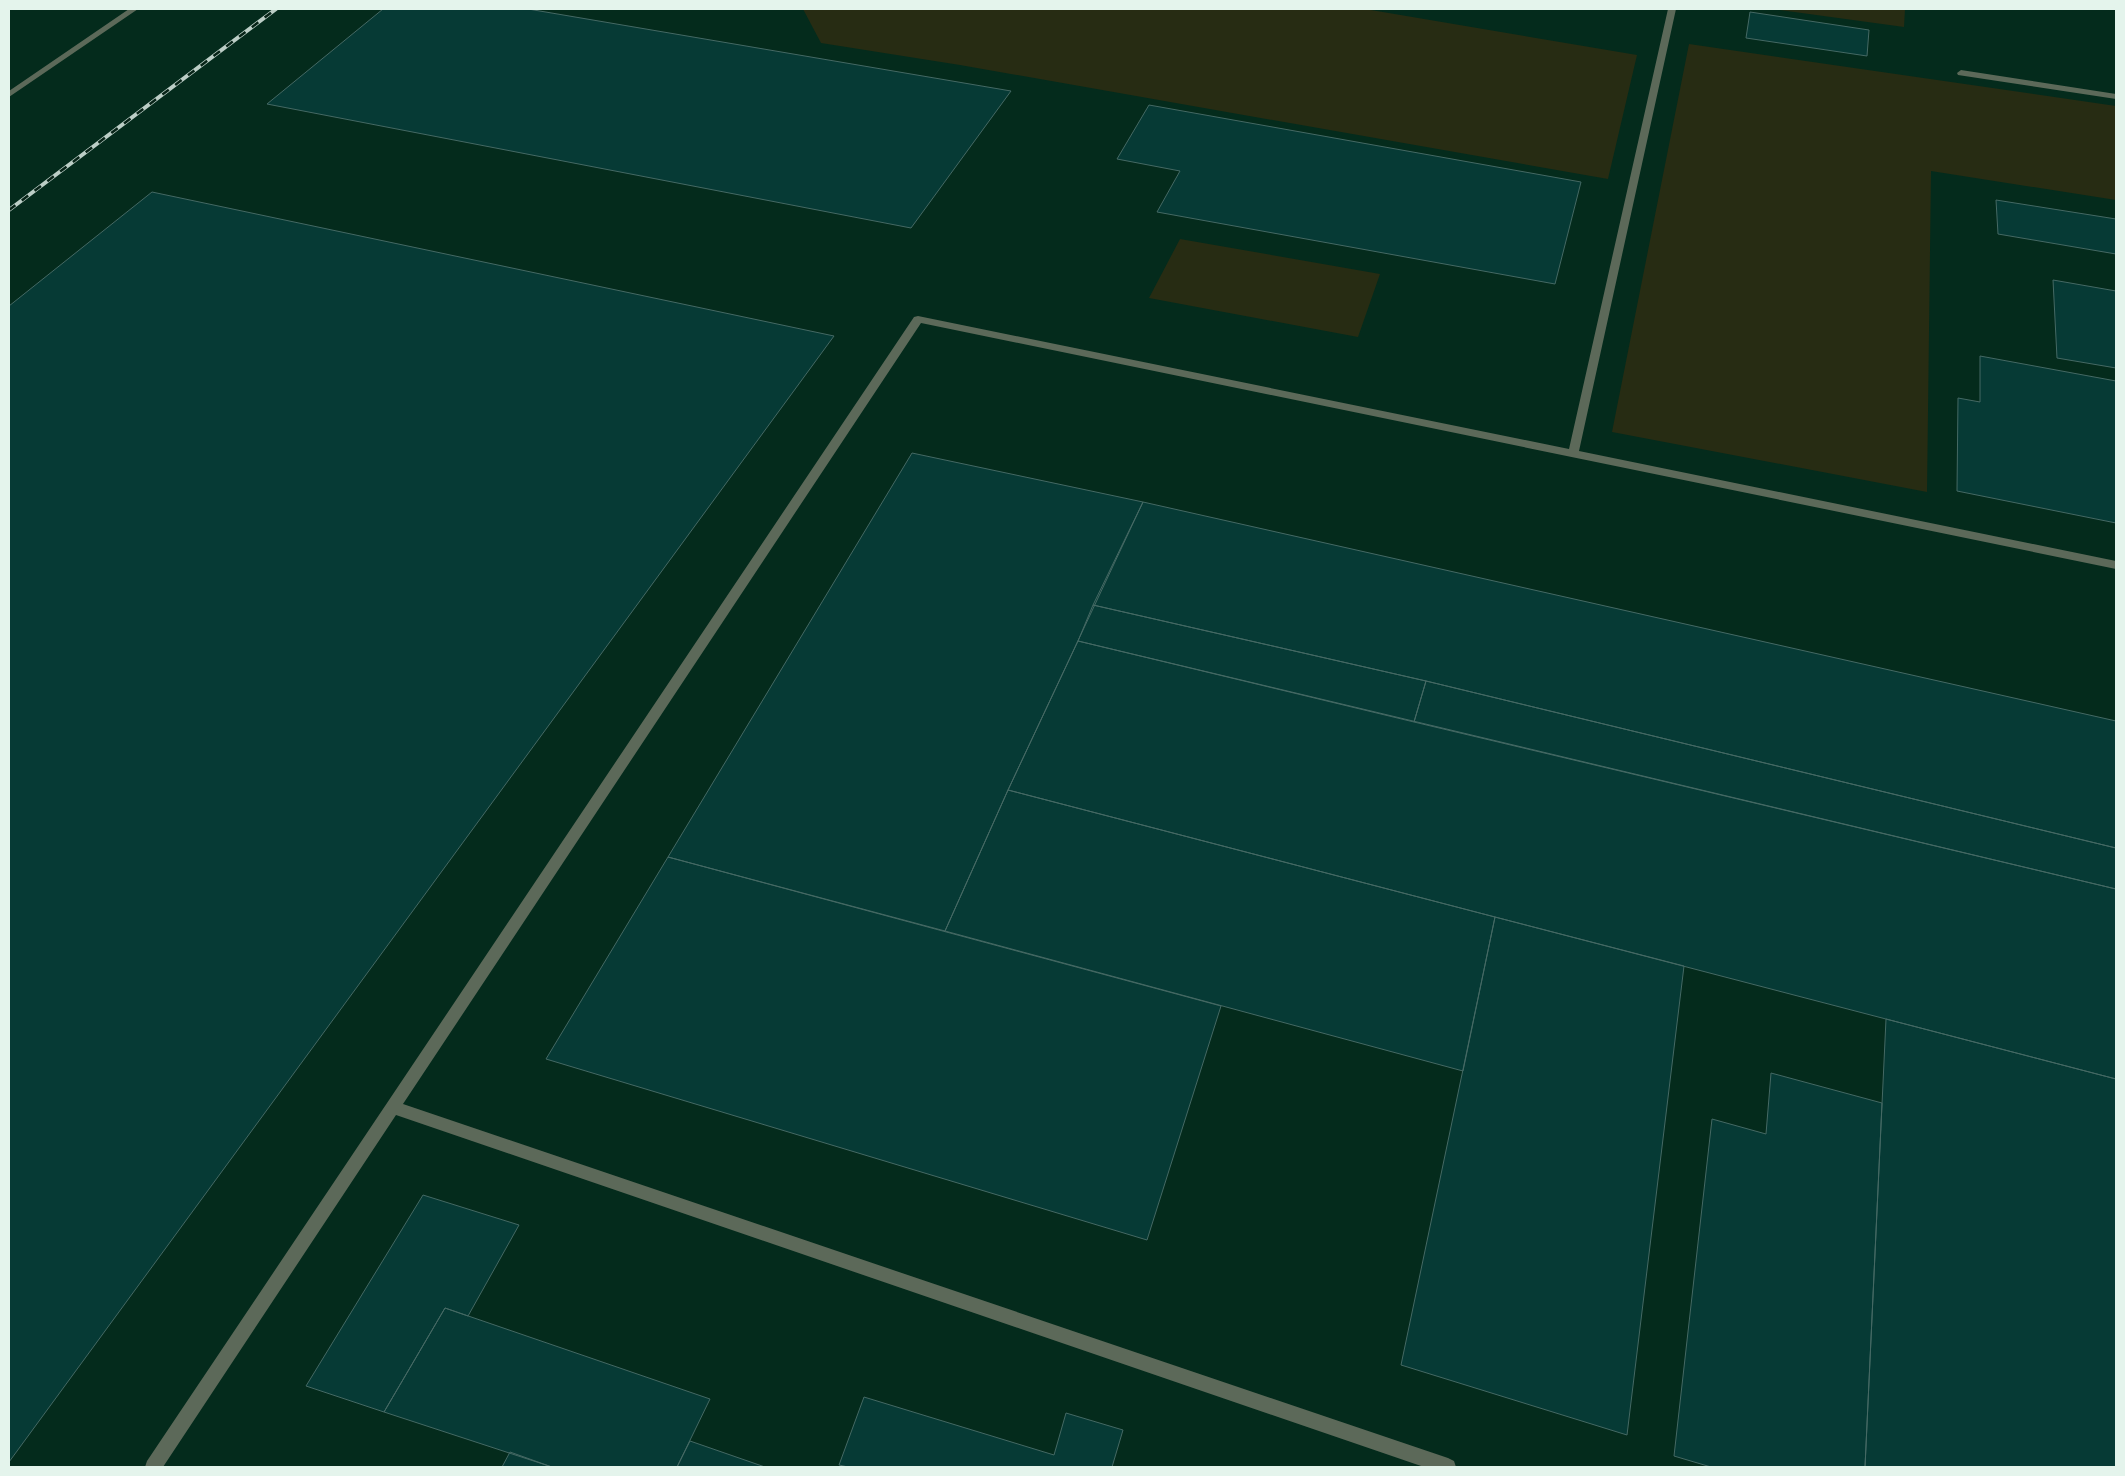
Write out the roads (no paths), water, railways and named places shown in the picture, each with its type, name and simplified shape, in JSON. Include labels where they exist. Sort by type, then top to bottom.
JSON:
[{"type":"lane","points":[[9,95],[134,9]]},
{"type":"lane","points":[[1573,453],[1672,9]]},
{"type":"lane","points":[[1961,73],[2116,97]]},
{"type":"lane","points":[[153,1467],[918,319],[2116,565]]},
{"type":"lane","points":[[392,1107],[1448,1467]]},
{"type":"railway","points":[[9,210],[276,9]]}]
